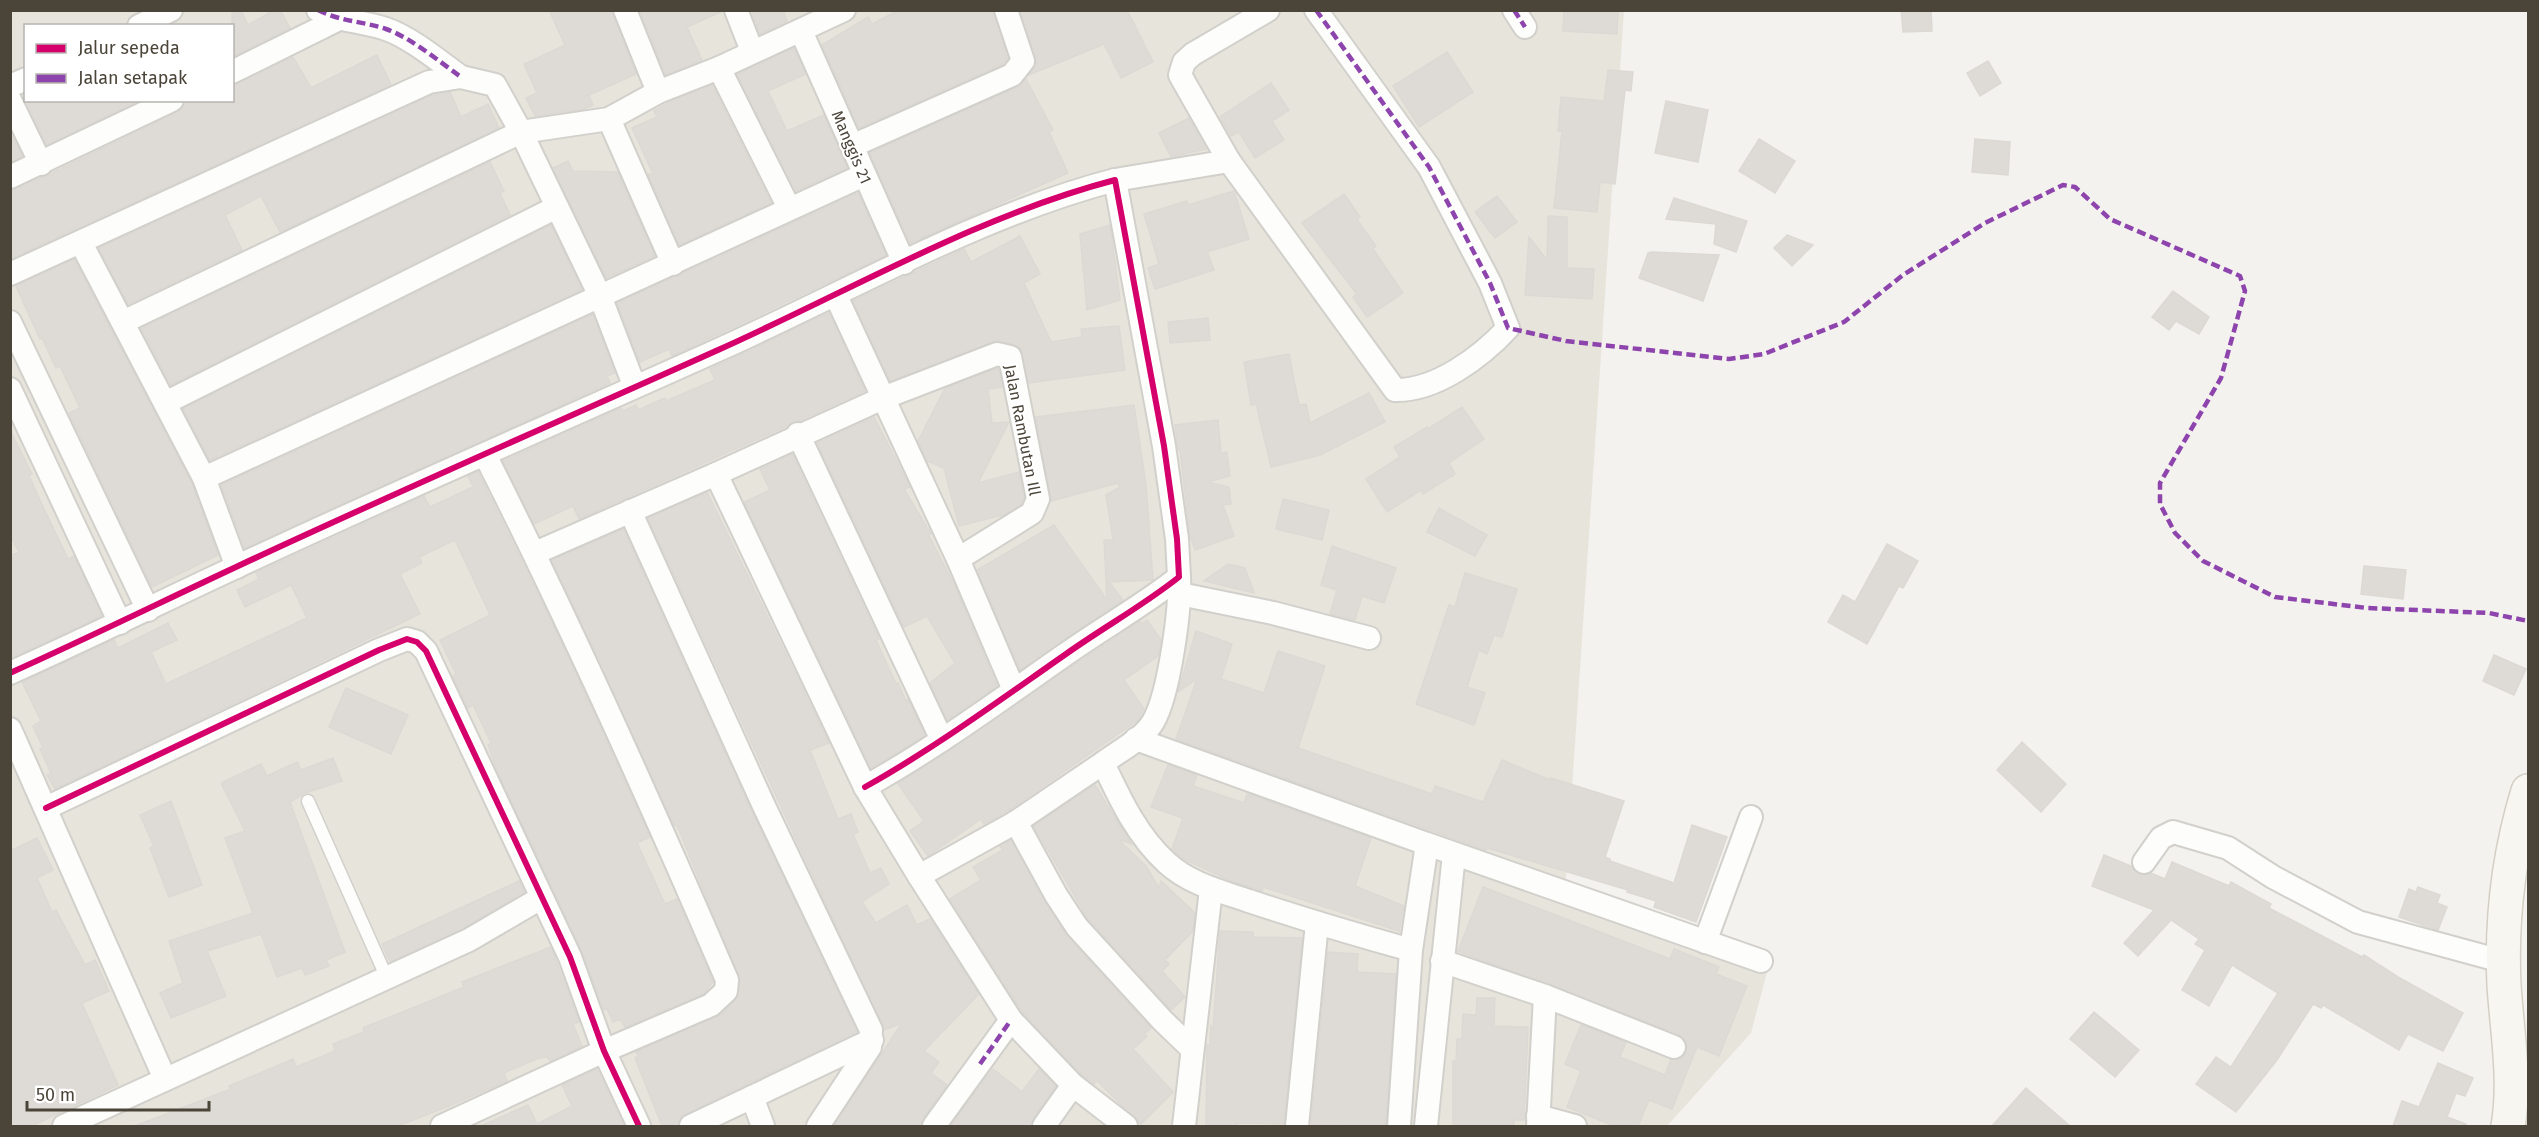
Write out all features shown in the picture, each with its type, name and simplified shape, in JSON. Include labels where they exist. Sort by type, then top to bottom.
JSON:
[{"type":"street","points":[[143,24],[171,10]]},
{"type":"street","points":[[625,10],[658,92]]},
{"type":"street","points":[[736,10],[752,51]]},
{"type":"street","points":[[123,322],[521,132],[609,119],[658,92],[719,68],[844,10]]},
{"type":"street","points":[[852,146],[1011,75],[1023,61],[1006,10]]},
{"type":"street","points":[[1268,10],[1193,54],[1184,62],[1180,75],[1228,161],[1395,390],[1419,387],[1445,376],[1494,342],[1508,327],[1490,283],[1429,167],[1316,10]]},
{"type":"street","points":[[234,71],[327,15],[387,29],[432,56],[461,77]]},
{"type":"street","name":"Manggis 21","points":[[801,31],[904,263]]},
{"type":"street","points":[[719,68],[789,208]]},
{"type":"street","points":[[10,274],[429,82],[461,77],[495,85],[521,132],[600,296],[634,385]]},
{"type":"street","points":[[10,86],[24,79]]},
{"type":"street","points":[[10,100],[41,164]]},
{"type":"street","points":[[10,177],[168,102]]},
{"type":"street","points":[[609,119],[673,264]]},
{"type":"street","points":[[10,673],[634,385],[1061,194],[1114,180],[1228,161]]},
{"type":"street","points":[[204,478],[864,175]]},
{"type":"street","points":[[919,876],[1016,822],[1136,739],[1153,722],[1163,693],[1175,639],[1180,585],[1177,539],[1164,447],[1114,180]]},
{"type":"street","points":[[165,403],[557,207]]},
{"type":"street","points":[[81,243],[204,478],[237,567]]},
{"type":"street","points":[[836,296],[958,559],[1014,690]]},
{"type":"street","points":[[10,321],[148,610]]},
{"type":"street","name":"Jalan Rambutan Ill","points":[[883,398],[997,354],[1010,357],[1038,499],[1032,513],[958,559]]},
{"type":"street","points":[[10,389],[120,623]]},
{"type":"street","points":[[535,553],[883,398]]},
{"type":"street","points":[[798,434],[942,740]]},
{"type":"street","points":[[442,1126],[486,1118],[604,1051],[711,1005],[726,991],[727,981],[639,774],[535,553],[485,455]]},
{"type":"street","points":[[716,474],[865,787],[919,876],[1011,1020],[1073,1085],[1126,1126]]},
{"type":"street","points":[[630,512],[764,806],[871,1030],[872,1040],[818,1126]]},
{"type":"street","points":[[865,787],[942,740],[1104,628],[1180,585],[1368,638]]},
{"type":"street","points":[[46,808],[407,639],[417,642],[426,651],[570,957],[604,1051],[639,1126]]},
{"type":"street","points":[[10,729],[165,1079]]},
{"type":"street","points":[[1136,739],[1454,854],[1761,961]]},
{"type":"street","points":[[1103,763],[1128,814],[1144,838],[1167,863],[1187,878],[1211,889],[1411,950]]},
{"type":"street","points":[[2508,1126],[2512,1104],[2505,962],[2506,898],[2529,791]]},
{"type":"street","points":[[1705,942],[1751,817]]},
{"type":"street","points":[[1016,822],[1056,895],[1077,927],[1162,1020],[1192,1049]]},
{"type":"street","points":[[2144,862],[2161,838],[2173,831],[2228,848],[2273,877],[2358,922],[2505,962]]},
{"type":"street","points":[[1399,1126],[1411,950],[1427,844]]},
{"type":"street","points":[[1426,1126],[1454,854]]},
{"type":"street","points":[[1184,1126],[1211,889]]},
{"type":"street","points":[[64,1126],[386,976],[469,940],[541,898]]},
{"type":"street","points":[[1297,1126],[1317,923]]},
{"type":"street","points":[[1442,961],[1545,996],[1674,1047]]},
{"type":"street","points":[[1545,996],[1538,1121],[1575,1126]]},
{"type":"street","points":[[934,1126],[1011,1020]]},
{"type":"street","points":[[691,1126],[872,1040]]},
{"type":"street","points":[[1044,1126],[1073,1085]]},
{"type":"street","points":[[752,1097],[763,1126]]},
{"type":"lane","points":[[308,801],[386,976]]},
{"type":"shaded area","points":[[10,11],[1624,11],[1566,879],[1771,957],[1751,1033],[1667,1126],[11,1126]]},
{"type":"building","points":[[232,10],[241,10],[248,25],[274,10],[280,10],[290,28],[234,56],[234,24],[232,24]]},
{"type":"building","points":[[549,10],[612,10],[636,74],[589,95],[593,105],[584,109],[535,116],[526,98],[537,93],[524,64],[565,45]]},
{"type":"building","points":[[640,10],[723,11],[687,27],[702,60],[666,75]]},
{"type":"building","points":[[751,10],[783,10],[787,21],[760,34]]},
{"type":"building","points":[[899,10],[993,10],[1008,58],[1003,64],[859,128],[822,45],[868,17],[872,24]]},
{"type":"building","points":[[1020,10],[1127,10],[1153,62],[1121,78],[1104,44],[1029,75],[1036,64],[1036,57]]},
{"type":"building","points":[[1564,10],[1618,10],[1617,34],[1563,31]]},
{"type":"building","points":[[1901,10],[1931,10],[1932,31],[1903,32]]},
{"type":"building","points":[[794,48],[806,74],[768,91],[787,131],[824,115],[847,168],[796,191],[737,74]]},
{"type":"building","points":[[1447,52],[1473,92],[1419,127],[1393,86]]},
{"type":"building","points":[[377,55],[391,85],[10,259],[10,190],[46,176],[178,112],[184,102],[234,102],[234,84],[293,57],[311,88]]},
{"type":"building","points":[[1988,61],[2001,83],[1980,96],[1967,73]]},
{"type":"building","points":[[1608,70],[1633,72],[1631,91],[1625,90],[1615,184],[1600,182],[1597,212],[1554,208],[1562,131],[1558,131],[1561,97],[1604,101]]},
{"type":"building","points":[[1026,79],[1053,130],[1049,132],[1068,173],[910,243],[870,153],[1017,87]]},
{"type":"building","points":[[1271,83],[1289,110],[1272,121],[1284,140],[1255,158],[1239,132],[1231,136],[1220,117]]},
{"type":"building","points":[[712,85],[771,203],[679,245],[648,174],[653,174],[632,128],[657,117],[654,111],[673,100]]},
{"type":"building","points":[[450,92],[461,117],[488,104],[499,128],[280,232],[261,196],[225,215],[242,250],[128,304],[99,248],[430,96]]},
{"type":"building","points":[[1666,101],[1708,110],[1698,162],[1655,153]]},
{"type":"building","points":[[27,102],[136,102],[47,145]]},
{"type":"building","points":[[1189,118],[1206,149],[1171,157],[1159,133]]},
{"type":"building","points":[[10,132],[22,156],[10,162]]},
{"type":"building","points":[[1759,139],[1795,161],[1775,193],[1739,171]]},
{"type":"building","points":[[1975,139],[2010,142],[2008,175],[1972,172]]},
{"type":"building","points":[[568,161],[573,171],[618,172],[655,256],[606,278],[553,168]]},
{"type":"building","points":[[490,162],[504,191],[500,193],[510,215],[171,385],[141,328]]},
{"type":"building","points":[[1234,191],[1249,239],[1207,252],[1214,270],[1155,289],[1148,268],[1159,264],[1144,214],[1187,201],[1188,205]]},
{"type":"building","points":[[858,193],[886,255],[672,356],[669,349],[640,362],[617,303]]},
{"type":"building","points":[[1344,194],[1360,217],[1357,220],[1376,246],[1373,249],[1403,293],[1367,317],[1353,297],[1357,294],[1302,223]]},
{"type":"building","points":[[1497,196],[1517,222],[1495,238],[1475,212]]},
{"type":"building","points":[[1674,198],[1747,221],[1736,252],[1714,244],[1716,224],[1666,219]]},
{"type":"building","points":[[1548,216],[1567,217],[1567,268],[1594,269],[1592,299],[1525,295],[1529,237],[1547,260]]},
{"type":"building","points":[[551,225],[582,290],[210,460],[183,409]]},
{"type":"building","points":[[1110,225],[1120,300],[1087,310],[1080,234]]},
{"type":"building","points":[[1787,235],[1813,245],[1792,266],[1774,248]]},
{"type":"building","points":[[1020,236],[1040,274],[1024,283],[1051,342],[1082,337],[1081,329],[1119,326],[1125,370],[1029,383],[1020,348],[999,341],[890,381],[853,301],[964,249],[971,262]]},
{"type":"building","points":[[1648,253],[1719,255],[1703,301],[1639,278]]},
{"type":"building","points":[[74,259],[192,483],[218,555],[152,587],[69,413],[80,408],[60,366],[56,368],[42,338],[40,339],[16,286]]},
{"type":"building","points":[[2173,291],[2209,317],[2199,334],[2176,321],[2169,330],[2152,317]]},
{"type":"building","points":[[829,313],[865,391],[579,519],[573,506],[534,524],[503,461],[621,408],[623,411],[636,405],[638,410],[715,380],[710,369]]},
{"type":"building","points":[[593,314],[615,373],[607,376],[610,383],[245,548],[221,485]]},
{"type":"building","points":[[1208,318],[1210,340],[1170,343],[1168,322]]},
{"type":"building","points":[[1289,354],[1299,405],[1306,404],[1310,423],[1369,393],[1385,422],[1320,455],[1271,467],[1256,404],[1251,405],[1244,362]]},
{"type":"building","points":[[998,368],[1002,387],[988,389],[992,423],[1009,422],[978,483],[1019,472],[1024,498],[1021,504],[1006,514],[959,526],[944,468],[927,461],[918,441],[945,388]]},
{"type":"building","points":[[1134,405],[1146,485],[1153,580],[1109,582],[1123,600],[1020,670],[977,570],[1054,525],[1107,600],[1104,540],[1113,540],[1106,495],[1120,487],[1118,483],[1051,501],[1036,417]]},
{"type":"building","points":[[1462,407],[1484,439],[1449,463],[1455,474],[1423,494],[1421,490],[1387,512],[1366,479],[1400,457],[1394,447]]},
{"type":"building","points":[[874,417],[910,487],[904,489],[931,534],[928,534],[954,584],[997,686],[947,720],[930,683],[955,663],[927,616],[904,627],[817,443]]},
{"type":"building","points":[[1218,420],[1221,453],[1227,452],[1230,476],[1207,482],[1229,487],[1231,504],[1223,505],[1234,536],[1195,550],[1190,535],[1175,425]]},
{"type":"building","points":[[10,430],[32,474],[29,475],[37,494],[68,559],[74,556],[102,616],[11,658],[10,556],[19,552],[10,535]]},
{"type":"building","points":[[792,454],[879,639],[876,640],[896,684],[898,683],[906,701],[908,699],[925,735],[871,768],[744,502],[770,490],[760,469]]},
{"type":"building","points":[[478,472],[568,656],[650,837],[637,843],[665,904],[677,899],[713,982],[704,994],[625,1027],[620,1019],[613,1022],[607,1009],[604,1010],[582,951],[498,773],[488,745],[491,743],[473,705],[468,708],[453,676],[456,674],[440,640],[490,615],[455,540],[419,557],[422,563],[400,574],[420,614],[55,789],[47,775],[51,773],[33,726],[41,721],[22,682],[114,640],[118,648],[168,623],[177,640],[151,652],[166,684],[307,618],[291,585],[245,607],[237,590],[259,579],[256,573],[424,496],[430,507],[473,487],[468,476]]},
{"type":"building","points":[[707,492],[829,743],[810,750],[838,819],[851,814],[858,832],[853,834],[870,873],[881,868],[889,884],[862,902],[876,923],[907,905],[917,925],[930,919],[979,994],[924,1051],[939,1062],[931,1073],[947,1085],[923,1118],[921,1126],[834,1126],[902,1023],[884,1030],[648,518]]},
{"type":"building","points":[[1283,499],[1329,510],[1322,540],[1276,529]]},
{"type":"building","points":[[1439,508],[1487,535],[1475,556],[1427,532]]},
{"type":"building","points":[[623,529],[752,812],[857,1032],[685,1114],[678,1126],[662,1126],[635,1058],[639,1056],[636,1052],[720,1015],[736,1000],[740,981],[677,825],[674,826],[552,560]]},
{"type":"building","points":[[1887,544],[1918,561],[1903,588],[1899,586],[1867,644],[1828,622],[1843,595],[1855,602]]},
{"type":"building","points":[[1332,546],[1396,568],[1384,603],[1362,596],[1355,620],[1330,614],[1337,590],[1321,585]]},
{"type":"building","points":[[1228,564],[1245,568],[1254,593],[1204,581]]},
{"type":"building","points":[[2364,566],[2406,570],[2403,599],[2361,594]]},
{"type":"building","points":[[1465,573],[1517,589],[1502,637],[1494,635],[1487,654],[1479,650],[1467,687],[1485,693],[1474,725],[1416,704],[1449,605],[1455,607]]},
{"type":"building","points":[[1147,620],[1161,640],[1158,656],[1124,680],[1144,709],[1138,720],[1009,810],[984,824],[981,819],[928,856],[910,831],[924,821],[898,784],[1102,646],[1140,621],[1142,624]]},
{"type":"building","points":[[1196,631],[1232,644],[1221,679],[1264,693],[1278,651],[1325,666],[1298,748],[1432,794],[1435,786],[1483,802],[1502,760],[1550,780],[1551,778],[1624,801],[1605,857],[1610,861],[1674,883],[1692,825],[1727,837],[1696,922],[1654,907],[1656,901],[1627,892],[1628,890],[1487,848],[1486,850],[1176,739],[1197,679],[1178,692]]},
{"type":"building","points":[[2494,655],[2526,669],[2514,695],[2483,681]]},
{"type":"building","points":[[346,688],[408,715],[391,754],[329,727]]},
{"type":"building","points":[[2022,742],[2066,784],[2041,812],[1997,770]]},
{"type":"building","points":[[333,758],[342,781],[305,793],[290,802],[345,952],[326,960],[329,966],[305,975],[302,968],[277,977],[261,934],[207,951],[226,996],[171,1018],[160,993],[183,983],[169,941],[253,913],[225,838],[245,831],[221,783],[261,764],[267,776],[297,762],[301,770]]},
{"type":"building","points":[[1168,765],[1197,775],[1193,786],[1244,803],[1247,794],[1371,838],[1355,886],[1404,906],[1399,931],[1263,887],[1262,891],[1229,880],[1184,859],[1172,849],[1183,818],[1151,807]]},
{"type":"building","points":[[1095,785],[1131,844],[1118,839],[1146,866],[1159,888],[1161,881],[1195,913],[1193,931],[1165,960],[1169,964],[1162,971],[1185,997],[1171,1010],[1088,919],[1034,826]]},
{"type":"building","points":[[171,801],[202,885],[169,897],[150,848],[154,846],[140,815]]},
{"type":"building","points":[[37,838],[53,870],[37,878],[52,912],[56,910],[85,965],[95,960],[109,991],[82,1003],[118,1085],[32,1126],[10,1126],[10,851]]},
{"type":"building","points":[[1011,840],[1066,935],[1151,1028],[1144,1034],[1147,1036],[1133,1049],[1173,1092],[1141,1124],[1097,1081],[1094,1084],[1082,1075],[1022,1012],[950,899],[981,880],[973,867],[1003,850],[1000,846]]},
{"type":"building","points":[[2104,855],[2131,866],[2136,873],[2142,875],[2151,873],[2165,879],[2172,862],[2229,886],[2231,882],[2271,904],[2269,908],[2362,957],[2364,955],[2463,1013],[2443,1051],[2408,1034],[2399,1050],[2323,1005],[2321,1008],[2313,1004],[2277,1060],[2236,1112],[2196,1084],[2216,1057],[2231,1067],[2278,993],[2232,965],[2209,1006],[2182,990],[2205,950],[2195,944],[2199,939],[2171,920],[2138,956],[2124,943],[2154,910],[2092,886]]},
{"type":"building","points":[[519,881],[524,892],[463,928],[390,962],[382,944]]},
{"type":"building","points":[[1483,887],[1670,959],[1674,949],[1719,967],[1716,974],[1747,986],[1719,1056],[1697,1047],[1672,1109],[1649,1100],[1638,1126],[1614,1126],[1567,1107],[1581,1071],[1565,1064],[1581,1025],[1626,1042],[1620,1057],[1665,1075],[1671,1060],[1682,1058],[1687,1044],[1679,1034],[1458,951]]},
{"type":"building","points":[[2418,887],[2440,895],[2437,903],[2447,907],[2438,930],[2399,917],[2409,889],[2416,892]]},
{"type":"building","points":[[1220,931],[1253,932],[1253,937],[1302,938],[1284,1124],[1237,1123],[1237,1126],[1206,1126],[1207,1045],[1210,1045],[1211,1026],[1213,1029]]},
{"type":"building","points":[[551,947],[579,1022],[573,1024],[582,1046],[550,1061],[547,1057],[539,1058],[504,1073],[507,1081],[449,1106],[398,1126],[135,1126],[231,1089],[229,1086],[293,1059],[296,1067],[335,1051],[333,1044],[364,1032],[363,1028],[464,987],[462,982]]},
{"type":"building","points":[[1328,952],[1358,954],[1357,972],[1396,974],[1386,1126],[1311,1125]]},
{"type":"building","points":[[1477,998],[1495,998],[1494,1026],[1528,1027],[1524,1120],[1514,1120],[1514,1126],[1453,1126],[1453,1061],[1456,1061],[1457,1039],[1462,1039],[1463,1014],[1476,1015]]},
{"type":"building","points":[[2094,1012],[2139,1050],[2115,1077],[2070,1039]]},
{"type":"building","points":[[2438,1063],[2473,1078],[2465,1096],[2456,1093],[2447,1117],[2466,1124],[2466,1126],[2393,1126],[2402,1101],[2419,1107]]},
{"type":"building","points":[[597,1069],[624,1126],[481,1126],[528,1105],[537,1124],[572,1106],[562,1085]]},
{"type":"building","points":[[993,1069],[1022,1092],[1039,1069],[1056,1086],[1033,1118],[1031,1126],[950,1126]]},
{"type":"building","points":[[2026,1088],[2070,1126],[1992,1126]]},
{"type":"marked path","points":[[318,10],[335,17],[377,26],[395,33],[425,50],[461,77]]},
{"type":"marked path","points":[[1316,10],[1429,167],[1490,283],[1508,328],[1566,341],[1729,359],[1764,354],[1844,322],[1903,275],[1985,223],[2063,185],[2075,187],[2110,219],[2240,276],[2245,291],[2221,378],[2160,483],[2160,504],[2175,533],[2203,561],[2275,597],[2367,608],[2489,613],[2528,621]]},
{"type":"marked path","points":[[1514,10],[1525,27]]},
{"type":"marked path","points":[[980,1064],[1011,1020]]},
{"type":"cycle path","points":[[10,673],[356,512],[767,328],[963,234],[1064,195],[1115,180],[1164,446],[1177,539],[1179,577],[942,740],[865,787]]},
{"type":"cycle path","points":[[46,808],[379,650],[407,639],[417,642],[426,651],[570,957],[604,1051],[639,1126]]}]
